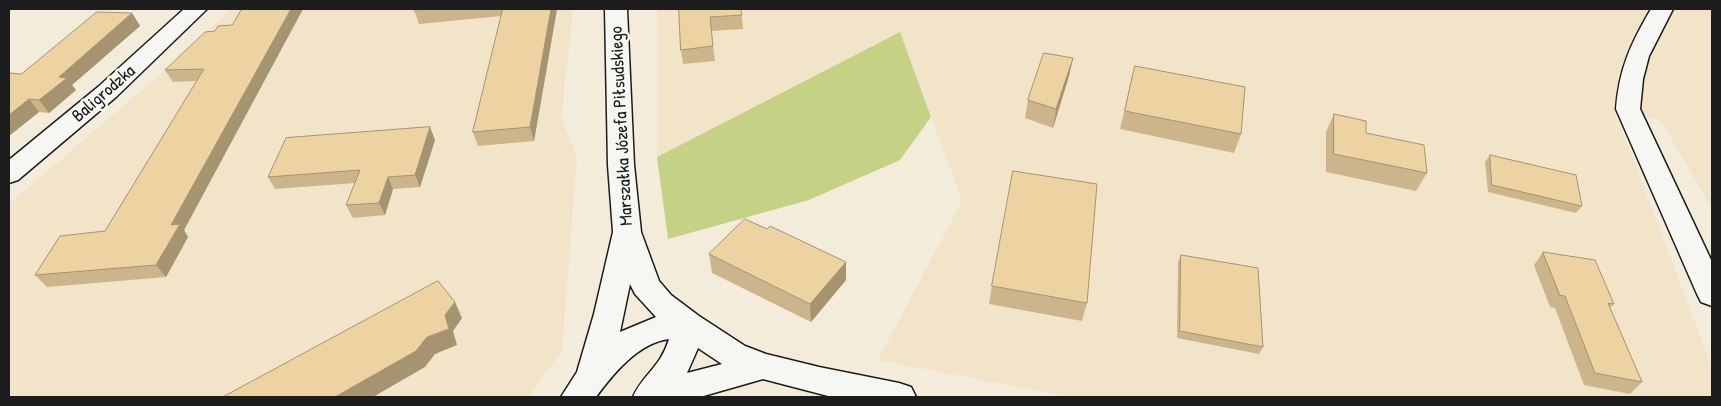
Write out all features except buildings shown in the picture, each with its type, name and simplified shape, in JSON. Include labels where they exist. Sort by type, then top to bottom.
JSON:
[{"type":"street","name":"Baligrodzka","points":[[9,174],[107,92],[196,9]]},
{"type":"street","name":"Marszałka Józefa Piłsudskiego","points":[[616,9],[621,165],[627,232],[646,286],[660,303],[688,325],[734,355],[763,366],[819,381],[899,397]]},
{"type":"street","points":[[1662,9],[1636,58],[1629,83],[1628,109],[1712,294]]},
{"type":"street","points":[[586,386],[609,314],[627,232]]},
{"type":"street","points":[[586,386],[623,346],[654,329],[688,325],[682,351],[668,377],[651,397]]},
{"type":"street","points":[[651,397],[763,366]]},
{"type":"shaded area","points":[[232,9],[573,9],[561,119],[577,156],[562,351],[528,397],[9,397],[9,204],[157,77]]},
{"type":"shaded area","points":[[657,9],[1712,9],[1712,209],[1662,122],[1612,104],[1712,367],[1712,397],[1070,397],[878,360],[962,201],[900,32],[657,157]]},
{"type":"green space","points":[[900,32],[931,117],[900,160],[809,200],[668,239],[657,157]]}]
